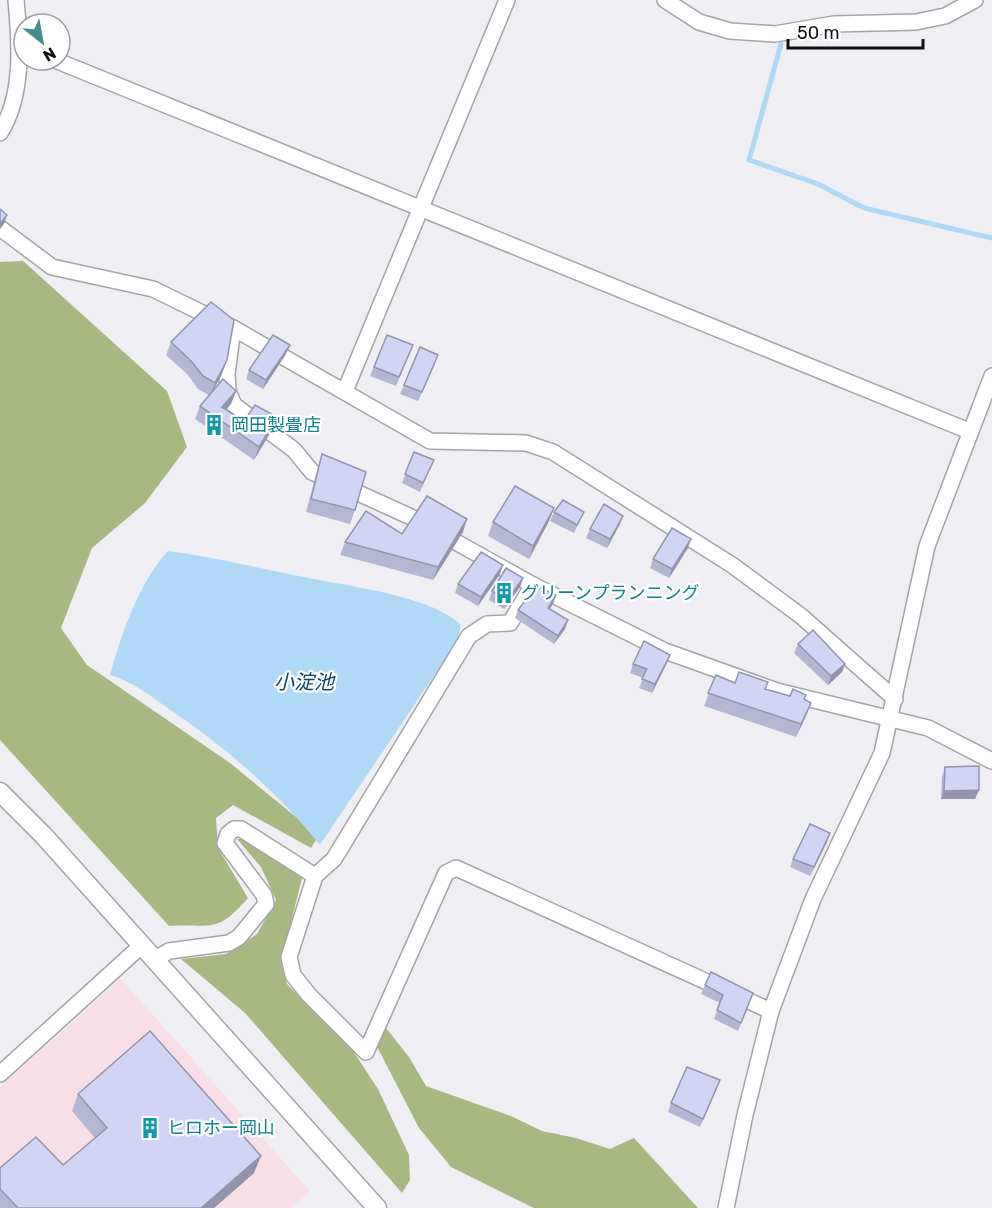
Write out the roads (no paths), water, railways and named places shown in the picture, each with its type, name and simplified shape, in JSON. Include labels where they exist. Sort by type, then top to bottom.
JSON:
[{"type":"street","points":[[345,391],[418,210],[507,0]]},
{"type":"street","points":[[665,0],[699,22],[730,31],[776,34],[834,24],[916,22],[945,16],[975,0]]},
{"type":"street","points":[[72,67],[418,210],[969,431]]},
{"type":"street","points":[[0,133],[6,124],[17,72]]},
{"type":"street","points":[[0,228],[52,267],[153,289],[233,328],[430,441],[526,443],[553,452],[732,565],[801,616],[896,699]]},
{"type":"street","points":[[233,328],[226,374],[228,391],[234,405],[294,450],[312,472],[411,517],[533,585],[665,651],[777,691],[838,708],[892,717],[928,728],[992,760]]},
{"type":"street","points":[[726,1208],[745,1115],[771,1011],[813,898],[882,753],[896,699],[927,546],[969,431],[992,376]]},
{"type":"street","points":[[533,585],[510,623],[487,624],[469,636],[334,860],[315,876],[289,957],[293,975],[309,996],[366,1052],[446,873],[456,868],[771,1011]]},
{"type":"street","points":[[0,792],[44,836],[377,1208]]},
{"type":"street","points":[[154,960],[169,951],[229,943],[240,937],[266,904],[264,895],[225,843],[228,834],[234,829],[241,829],[315,876]]},
{"type":"street","points":[[0,1074],[141,946]]},
{"type":"water","name":"小淀池","points":[[168,551],[387,593],[430,606],[461,625],[458,640],[320,845],[286,806],[228,753],[146,693],[110,675],[132,610],[148,578]]},
{"type":"waterway","points":[[781,44],[749,160],[818,184],[864,208],[992,238]]},
{"type":"place","name":"岡田製畳店","points":[[214,425]]},
{"type":"place","name":"グリーンプランニング","points":[[504,593]]},
{"type":"place","name":"ヒロホー岡山","points":[[150,1128]]}]
